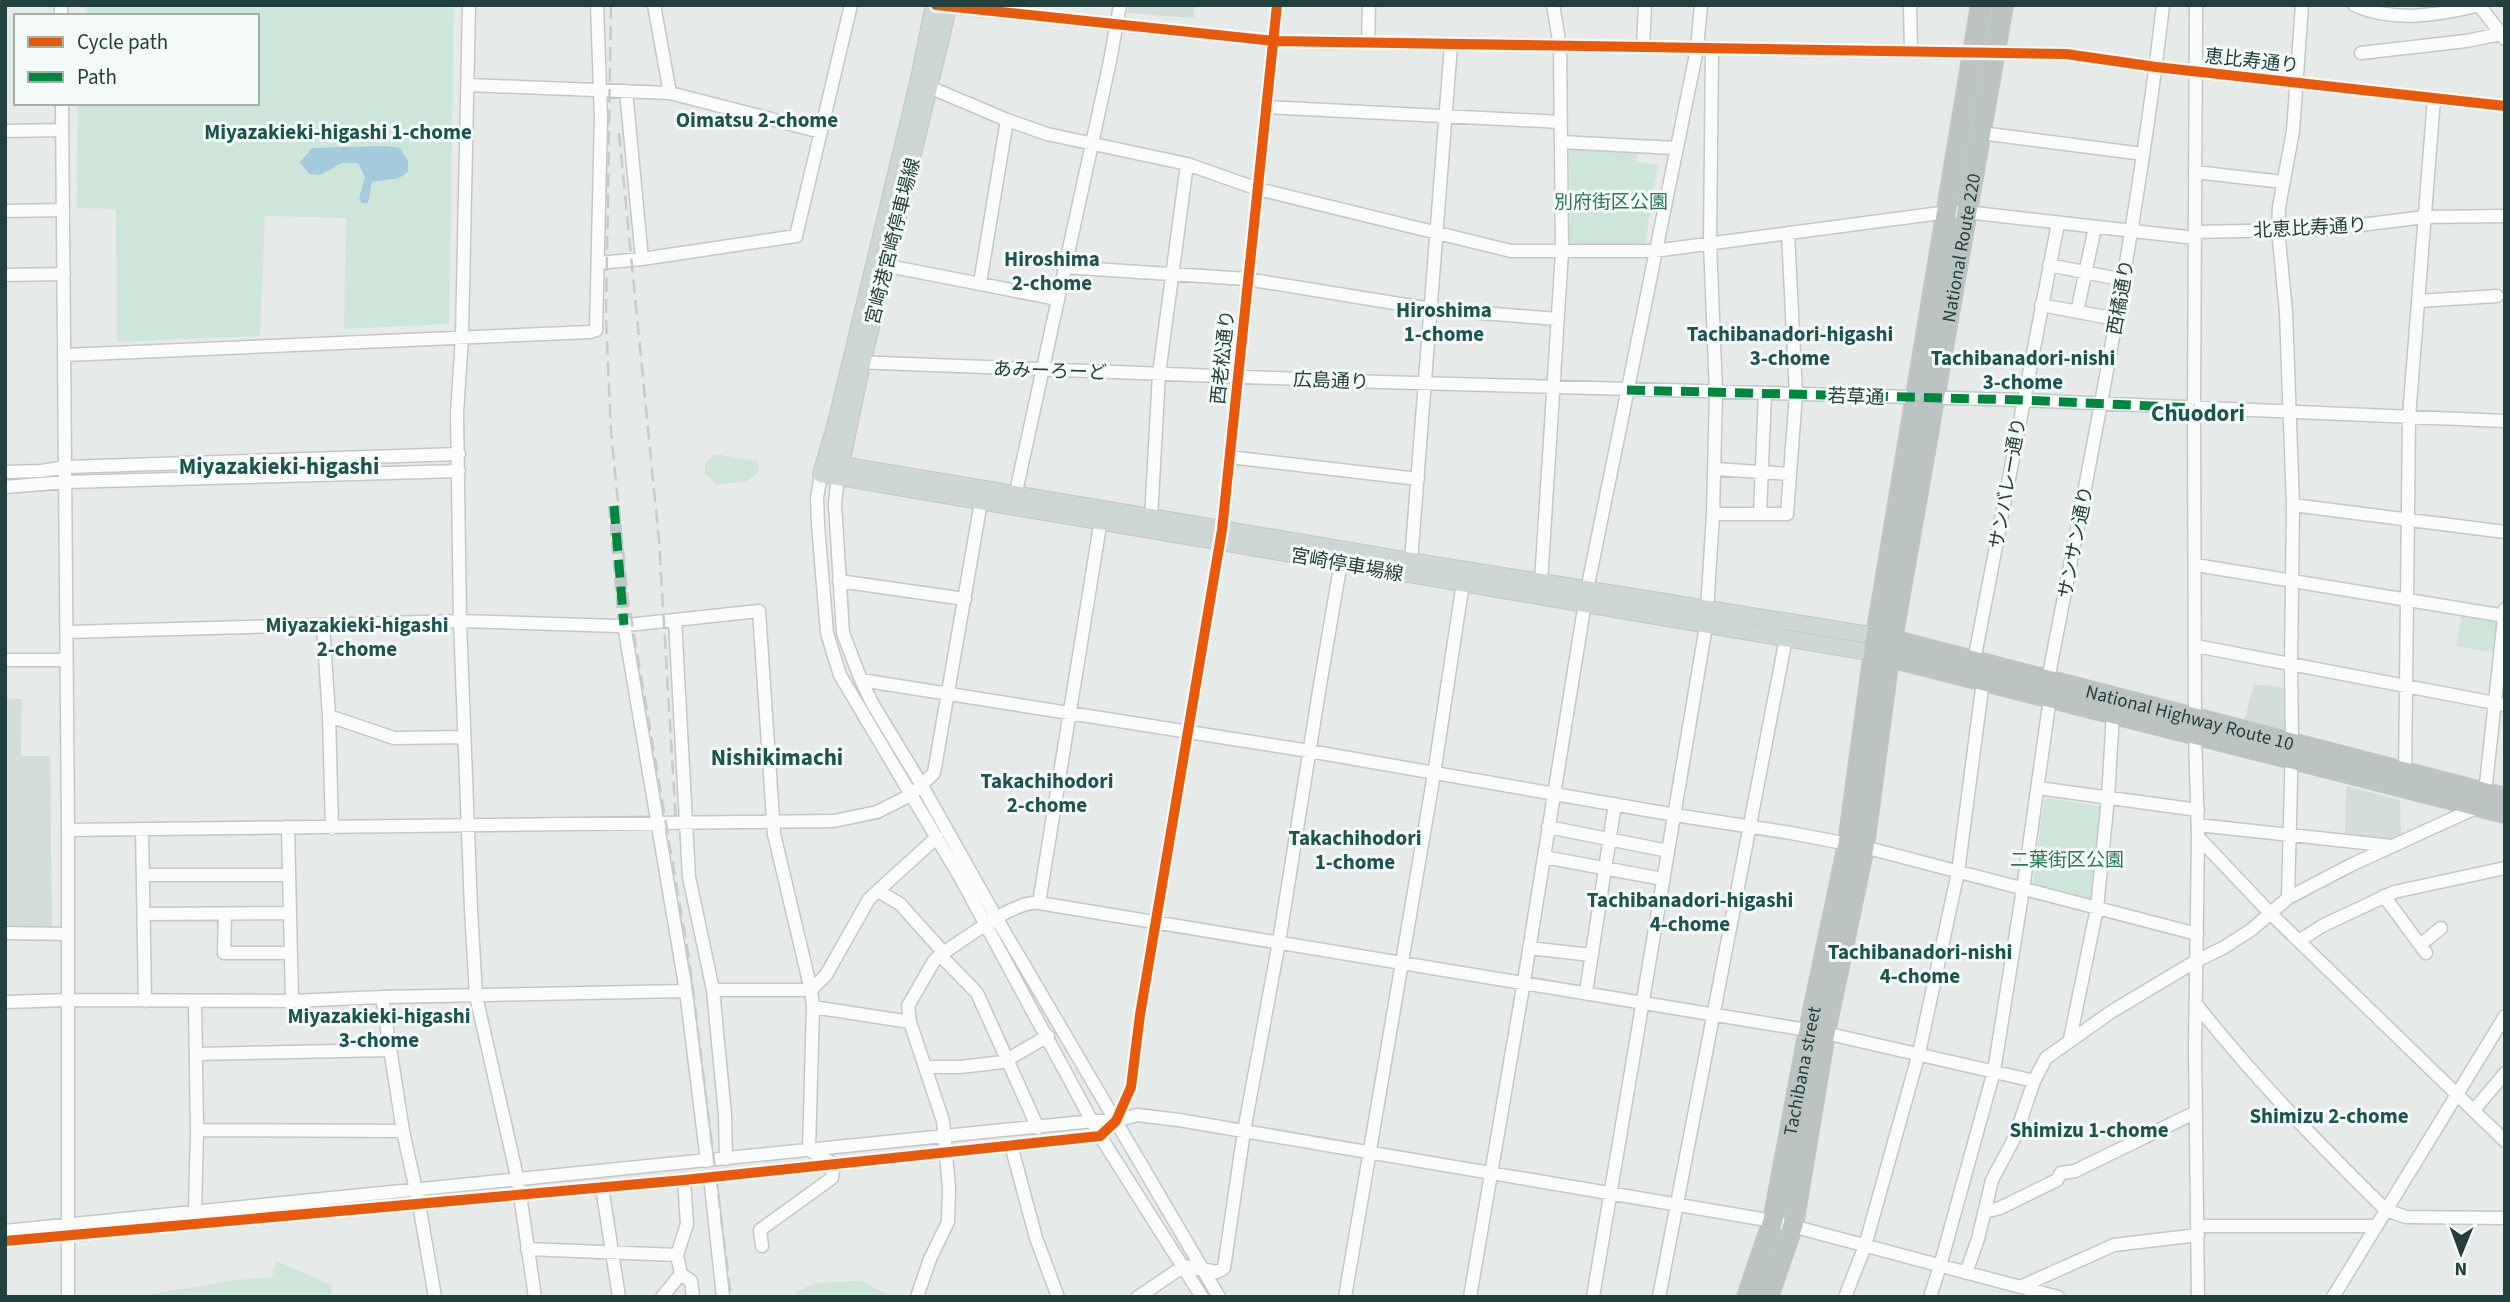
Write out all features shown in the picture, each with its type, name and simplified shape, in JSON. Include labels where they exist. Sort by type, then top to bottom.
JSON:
[{"type":"highway","name":"National Route 220","points":[[1882,646],[1957,212],[1973,52],[1981,5]]},
{"type":"highway","name":"National Route 220","points":[[1957,212],[1981,133],[2003,5]]},
{"type":"highway","name":"National Highway Route 10","points":[[1882,646],[1974,661],[2113,713],[2196,726]]},
{"type":"highway","name":"National Highway Route 10","points":[[1882,646],[1983,681],[2049,689],[2196,726],[2483,800],[2505,813]]},
{"type":"highway","name":"Tachibana street","points":[[1747,1297],[1773,1221],[1856,845],[1882,646]]},
{"type":"highway","name":"National Highway Route 10","points":[[2483,800],[2505,798]]},
{"type":"highway","name":"Tachibana street","points":[[1768,1297],[1793,1225],[1817,1031]]},
{"type":"main road","name":"宮崎港宮崎停車場線","points":[[831,469],[942,6]]},
{"type":"main road","name":"宮崎停車場線","points":[[831,469],[1586,597],[1706,626],[1786,638],[1882,646]]},
{"type":"main road","name":"宮崎停車場線","points":[[1342,557],[1411,561],[1464,576],[1541,582],[1586,597],[1708,608],[1882,646]]},
{"type":"street","points":[[469,5],[462,337],[457,413],[460,621],[468,825],[477,996],[518,1181],[535,1297]]},
{"type":"street","points":[[65,355],[596,330],[600,90],[597,5]]},
{"type":"street","points":[[654,5],[670,93]]},
{"type":"street","points":[[598,263],[796,236],[852,5]]},
{"type":"street","points":[[1014,501],[1121,5]]},
{"type":"street","name":"西老松通り","points":[[1116,1121],[1130,1087],[1221,536],[1278,5]]},
{"type":"street","points":[[1368,43],[1369,5]]},
{"type":"street","points":[[1541,582],[1562,252],[1560,46],[1553,5]]},
{"type":"street","points":[[1643,47],[1645,5]]},
{"type":"street","points":[[1470,1297],[1586,597],[1697,49],[1701,5]]},
{"type":"street","points":[[1910,5],[1911,50]]},
{"type":"street","name":"西橘通り","points":[[2101,404],[2132,231],[2156,67],[2162,5]]},
{"type":"street","points":[[2196,5],[2194,408],[2198,831],[2197,1297]]},
{"type":"street","points":[[2288,898],[2292,751],[2293,505],[2286,312],[2278,207],[2293,131],[2302,5]]},
{"type":"street","points":[[2354,5],[2382,14],[2418,15],[2446,13],[2479,5],[2503,37]]},
{"type":"street","name":"恵比寿通り","points":[[942,6],[1275,41],[2066,54],[2434,99],[2501,104]]},
{"type":"street","points":[[2361,53],[2503,37]]},
{"type":"street","points":[[1411,561],[1451,45]]},
{"type":"street","points":[[1593,1297],[1708,608],[1716,391],[1710,243],[1712,49]]},
{"type":"street","points":[[468,85],[670,93],[821,132]]},
{"type":"street","name":"北恵比寿通り","points":[[923,85],[1007,120],[1092,145],[1187,164],[1258,189],[1511,251],[1654,251],[1957,212],[2195,235],[2278,229],[2328,229],[2425,217],[2505,216]]},
{"type":"street","points":[[626,91],[642,259]]},
{"type":"street","points":[[2405,779],[2409,417],[2434,99]]},
{"type":"street","points":[[62,105],[69,1000],[68,1297]]},
{"type":"street","points":[[1267,107],[1562,122]]},
{"type":"street","points":[[980,284],[1007,120]]},
{"type":"street","points":[[5,131],[62,130]]},
{"type":"street","points":[[1981,133],[2143,154]]},
{"type":"street","points":[[1561,142],[1675,148]]},
{"type":"street","points":[[1147,524],[1159,374],[1187,164]]},
{"type":"street","points":[[2195,172],[2283,182]]},
{"type":"street","points":[[5,211],[63,210]]},
{"type":"street","name":"サンバレー通り","points":[[1974,661],[2058,223]]},
{"type":"street","points":[[2077,312],[2095,227]]},
{"type":"street","points":[[1713,514],[1787,514],[1796,394],[1788,233]]},
{"type":"street","points":[[880,264],[1057,299]]},
{"type":"street","points":[[2049,265],[2124,280]]},
{"type":"street","points":[[1063,267],[1247,279],[1431,309],[1557,319]]},
{"type":"street","points":[[5,275],[64,274]]},
{"type":"street","points":[[2419,302],[2497,296]]},
{"type":"street","points":[[2041,305],[2116,319]]},
{"type":"street","name":"あみーろーど","points":[[856,362],[1237,376]]},
{"type":"street","name":"広島通り","points":[[1237,376],[1627,390]]},
{"type":"street","name":"若草通","points":[[1627,390],[2022,400],[2505,421]]},
{"type":"street","points":[[1760,514],[1765,393]]},
{"type":"street","name":"サンサン通り","points":[[1930,1297],[1994,1072],[2038,788],[2049,689],[2101,404]]},
{"type":"street","points":[[5,472],[66,467],[459,454]]},
{"type":"street","points":[[1229,457],[1418,479]]},
{"type":"street","points":[[831,469],[843,633],[861,680],[921,784],[1100,1136],[1202,1297]]},
{"type":"street","points":[[831,469],[817,498],[818,525],[827,633],[840,675],[911,795],[1116,1121],[1219,1297]]},
{"type":"street","points":[[1714,469],[1790,474]]},
{"type":"street","points":[[5,487],[66,482],[459,471]]},
{"type":"street","points":[[68,830],[834,821],[877,811],[911,795],[934,773],[982,496]]},
{"type":"street","points":[[2293,505],[2505,532]]},
{"type":"street","points":[[1039,903],[1102,516]]},
{"type":"street","points":[[1138,1297],[1184,1266],[1217,1272],[1224,1268],[1244,1131],[1279,942],[1342,557]]},
{"type":"street","points":[[2196,565],[2504,616]]},
{"type":"street","points":[[1345,1297],[1434,774],[1464,576]]},
{"type":"street","points":[[839,581],[965,599]]},
{"type":"street","points":[[1966,1273],[1992,1180],[2015,1137],[2034,1081],[2046,1058],[2070,1039],[2251,930],[2288,898],[2483,800],[2499,704],[2505,609]]},
{"type":"street","points":[[67,632],[460,621],[624,625],[759,611],[773,821],[813,1007],[809,1150]]},
{"type":"street","points":[[675,620],[689,877],[713,990],[725,1115],[726,1158]]},
{"type":"street","points":[[624,625],[686,991],[707,1161]]},
{"type":"street","points":[[323,626],[330,716],[332,828]]},
{"type":"street","points":[[1659,1297],[1786,638]]},
{"type":"street","points":[[2196,646],[2499,704]]},
{"type":"street","points":[[5,660],[66,660]]},
{"type":"street","points":[[861,680],[1309,751],[1856,845],[2196,934]]},
{"type":"street","points":[[1845,1297],[1865,1246],[1919,1053],[1958,872],[1983,681]]},
{"type":"street","points":[[2070,1039],[2097,908],[2113,713]]},
{"type":"street","points":[[330,716],[394,738],[464,737]]},
{"type":"street","points":[[2038,788],[2197,810]]},
{"type":"street","points":[[1586,992],[1615,804]]},
{"type":"street","points":[[288,827],[292,1001]]},
{"type":"street","points":[[1548,827],[1668,850]]},
{"type":"street","points":[[142,829],[145,1001]]},
{"type":"street","points":[[2198,831],[2290,835],[2392,846]]},
{"type":"street","points":[[2198,831],[2270,913],[2505,1141]]},
{"type":"street","points":[[713,990],[811,990],[825,975],[864,906],[937,837]]},
{"type":"street","points":[[1544,857],[1663,879]]},
{"type":"street","points":[[2300,940],[2322,926],[2384,896],[2505,868]]},
{"type":"street","points":[[144,874],[288,875]]},
{"type":"street","points":[[878,891],[900,904],[977,993],[1038,1128]]},
{"type":"street","points":[[2384,896],[2423,949],[2441,928]]},
{"type":"street","points":[[918,1297],[930,1259],[948,1222],[948,1188],[943,1121],[910,1022],[908,1006],[934,961],[942,954],[1025,904],[1039,903],[1401,961],[1817,1031],[2034,1081]]},
{"type":"street","points":[[144,914],[289,914]]},
{"type":"street","points":[[225,914],[224,953],[291,953]]},
{"type":"street","points":[[5,933],[68,934]]},
{"type":"street","points":[[1529,947],[1591,955]]},
{"type":"street","points":[[5,1002],[292,1001],[686,991]]},
{"type":"street","points":[[382,997],[403,1131],[435,1297]]},
{"type":"street","points":[[195,1002],[195,1210]]},
{"type":"street","points":[[2196,1004],[2284,1109],[2386,1210],[2406,1217],[2505,1218]]},
{"type":"street","points":[[813,1007],[910,1022]]},
{"type":"street","points":[[2333,1297],[2505,1016]]},
{"type":"street","points":[[925,1067],[992,1064],[1008,1059],[1048,1036]]},
{"type":"street","points":[[196,1054],[390,1049]]},
{"type":"street","points":[[2474,1110],[2505,1073]]},
{"type":"street","points":[[1984,1212],[2000,1208],[2057,1180],[2061,1173],[2075,1171],[2196,1112]]},
{"type":"street","points":[[5,1231],[69,1229],[417,1197],[518,1181],[1093,1121],[1116,1121],[1137,1115],[1773,1221],[2052,1296]]},
{"type":"street","points":[[5,1241],[195,1210],[417,1197],[519,1195],[1100,1136],[1116,1121]]},
{"type":"street","points":[[197,1130],[403,1131]]},
{"type":"street","points":[[1011,1145],[1036,1238],[1058,1297]]},
{"type":"street","points":[[809,1150],[834,1164]]},
{"type":"street","points":[[762,1246],[760,1230],[832,1178],[834,1164]]},
{"type":"street","points":[[710,1177],[723,1297]]},
{"type":"street","points":[[684,1180],[687,1224],[677,1255],[681,1275],[691,1281],[693,1297]]},
{"type":"street","points":[[602,1187],[619,1297]]},
{"type":"street","points":[[2020,1287],[2114,1245],[2198,1231],[2376,1226]]},
{"type":"street","points":[[527,1249],[677,1255]]},
{"type":"street","points":[[662,1297],[681,1275]]},
{"type":"shaded area","points":[[1129,5],[1194,5],[1194,18],[1127,13]]},
{"type":"shaded area","points":[[2254,684],[2285,688],[2285,730],[2244,720]]},
{"type":"shaded area","points":[[5,698],[22,699],[21,756],[50,756],[52,930],[5,930]]},
{"type":"shaded area","points":[[2346,786],[2400,800],[2401,838],[2391,843],[2345,839]]},
{"type":"green space","points":[[86,5],[454,5],[449,324],[344,329],[346,218],[265,216],[260,336],[117,342],[116,209],[77,208],[78,105],[259,105],[259,14],[86,14]]},
{"type":"green space","name":"別府街区公園","points":[[1569,148],[1637,152],[1636,163],[1658,164],[1645,244],[1570,249]]},
{"type":"green space","points":[[715,454],[758,461],[759,471],[746,482],[716,484],[705,474],[705,464]]},
{"type":"green space","points":[[2462,614],[2496,620],[2495,653],[2456,646]]},
{"type":"green space","name":"二葉街区公園","points":[[2047,798],[2103,807],[2092,900],[2034,885],[2044,800]]},
{"type":"green space","points":[[276,1261],[332,1285],[331,1297],[134,1297],[236,1280],[272,1277]]},
{"type":"green space","points":[[861,1281],[892,1297],[793,1297],[799,1291],[815,1284]]},
{"type":"water","points":[[312,148],[400,148],[408,161],[408,172],[399,178],[372,182],[368,203],[362,203],[359,198],[365,177],[358,163],[342,163],[320,175],[309,174],[300,162]]},
{"type":"tunnel","points":[[614,506],[624,625]]},
{"type":"railway","points":[[611,5],[606,317],[611,433],[628,599],[689,959],[731,1297]]},
{"type":"railway","points":[[619,133],[659,541],[676,823]]},
{"type":"marked path","points":[[1627,390],[2022,400],[2194,408]]},
{"type":"marked path","points":[[614,506],[624,625]]},
{"type":"cycle path","points":[[936,5],[1275,41],[2066,54],[2156,67],[2505,106]]},
{"type":"cycle path","points":[[5,1241],[684,1180],[1100,1136],[1116,1121],[1131,1087],[1140,1015],[1222,530],[1277,5]]},
{"type":"district","name":"Oimatsu 2-chome","points":[[757,120]]},
{"type":"district","name":"Miyazakieki-higashi 1-chome","points":[[338,132]]},
{"type":"district","name":"Hiroshima 2-chome","points":[[1052,271]]},
{"type":"district","name":"Hiroshima 1-chome","points":[[1444,322]]},
{"type":"district","name":"Tachibanadori-higashi 3-chome","points":[[1790,346]]},
{"type":"district","name":"Tachibanadori-nishi 3-chome","points":[[2023,370]]},
{"type":"district","name":"Chuodori","points":[[2198,413]]},
{"type":"district","name":"Miyazakieki-higashi","points":[[279,466]]},
{"type":"district","name":"Miyazakieki-higashi 2-chome","points":[[357,637]]},
{"type":"district","name":"Nishikimachi","points":[[777,757]]},
{"type":"district","name":"Takachihodori 2-chome","points":[[1047,793]]},
{"type":"district","name":"Takachihodori 1-chome","points":[[1355,850]]},
{"type":"district","name":"Tachibanadori-higashi 4-chome","points":[[1690,912]]},
{"type":"district","name":"Tachibanadori-nishi 4-chome","points":[[1920,964]]},
{"type":"district","name":"Miyazakieki-higashi 3-chome","points":[[379,1028]]},
{"type":"district","name":"Shimizu 2-chome","points":[[2329,1116]]},
{"type":"district","name":"Shimizu 1-chome","points":[[2089,1130]]}]
